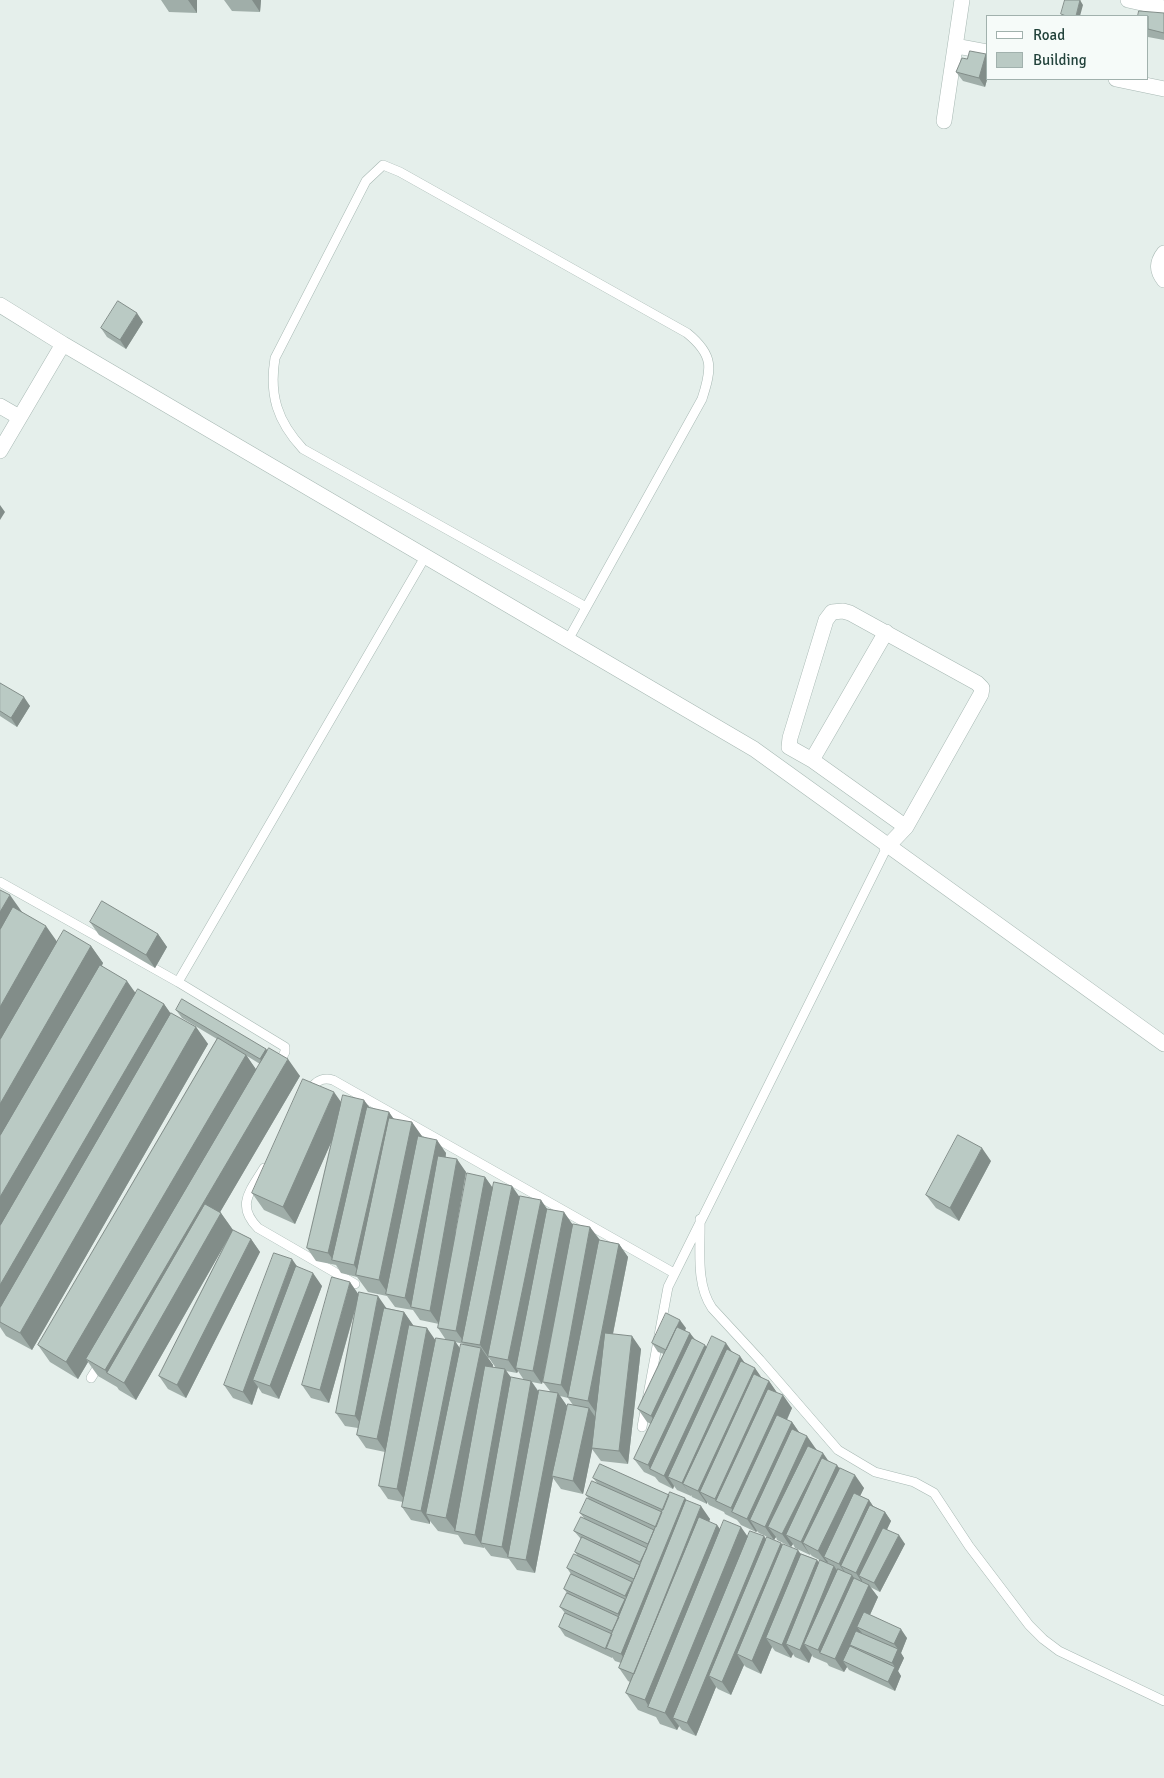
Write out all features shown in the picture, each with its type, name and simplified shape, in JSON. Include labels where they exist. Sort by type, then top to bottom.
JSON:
[{"type":"street","points":[[944,121],[962,0]]},
{"type":"street","points":[[1128,0],[1164,8]]},
{"type":"street","points":[[956,46],[986,52]]},
{"type":"street","points":[[1121,80],[1164,89]]},
{"type":"street","points":[[1164,253],[1158,263],[1158,270],[1164,280]]},
{"type":"street","points":[[0,305],[754,749],[1164,1044]]},
{"type":"street","points":[[0,451],[64,344]]},
{"type":"street","points":[[0,406],[19,417]]},
{"type":"street","points":[[887,846],[906,827],[981,694],[982,688],[977,683],[886,632],[843,611],[832,612],[828,615],[789,747],[812,760],[906,827]]},
{"type":"street","points":[[812,760],[886,632]]},
{"type":"lane","points":[[568,640],[702,399],[709,377],[708,358],[699,343],[687,333],[400,172],[384,165],[366,181],[275,358],[272,377],[275,403],[288,433],[303,449],[586,607]]},
{"type":"lane","points":[[178,982],[426,557]]},
{"type":"lane","points":[[642,1427],[664,1300],[668,1287],[700,1219],[887,846]]},
{"type":"lane","points":[[0,882],[178,982],[285,1047],[286,1052],[275,1070]]},
{"type":"lane","points":[[302,1103],[312,1086],[319,1080],[326,1078],[333,1080],[674,1273]]},
{"type":"lane","points":[[268,1162],[248,1196],[246,1208],[249,1219],[258,1228],[355,1284]]},
{"type":"lane","points":[[700,1219],[701,1274],[707,1300],[838,1450],[875,1472],[914,1482],[934,1493],[969,1546],[1029,1625],[1048,1643],[1059,1651],[1164,1701]]},
{"type":"lane","points":[[91,1378],[107,1352]]},
{"type":"building","points":[[1065,0],[1080,0],[1076,15],[1061,14]]},
{"type":"building","points":[[1139,11],[1164,13],[1164,33],[1149,29],[1149,15],[1138,15]]},
{"type":"building","points":[[970,51],[986,54],[979,78],[956,72],[962,58],[967,59]]},
{"type":"building","points":[[118,301],[137,313],[120,340],[101,328]]},
{"type":"building","points":[[0,683],[24,697],[11,718],[0,711]]},
{"type":"building","points":[[0,890],[10,895],[0,912]]},
{"type":"building","points":[[102,901],[158,934],[146,955],[90,922]]},
{"type":"building","points":[[13,907],[46,926],[0,1007],[0,930]]},
{"type":"building","points":[[64,930],[91,946],[0,1104],[0,1040]]},
{"type":"building","points":[[100,965],[127,981],[0,1197],[0,1136]]},
{"type":"building","points":[[138,989],[164,1004],[0,1285],[0,1226]]},
{"type":"building","points":[[182,999],[266,1049],[260,1059],[176,1010]]},
{"type":"building","points":[[171,1013],[196,1027],[20,1333],[0,1322],[0,1308]]},
{"type":"building","points":[[218,1038],[246,1055],[66,1362],[38,1345]]},
{"type":"building","points":[[269,1048],[288,1059],[105,1370],[86,1359]]},
{"type":"building","points":[[303,1079],[334,1092],[283,1207],[252,1193]]},
{"type":"building","points":[[343,1095],[364,1100],[328,1253],[307,1248]]},
{"type":"building","points":[[367,1107],[389,1112],[354,1265],[332,1260]]},
{"type":"building","points":[[389,1118],[412,1122],[379,1280],[356,1275]]},
{"type":"building","points":[[958,1135],[982,1148],[950,1208],[926,1195]]},
{"type":"building","points":[[418,1136],[437,1140],[405,1298],[386,1294]]},
{"type":"building","points":[[438,1156],[457,1159],[430,1311],[411,1307]]},
{"type":"building","points":[[467,1173],[485,1177],[456,1331],[438,1328]]},
{"type":"building","points":[[494,1182],[512,1186],[480,1345],[462,1342]]},
{"type":"building","points":[[520,1196],[541,1200],[508,1360],[488,1356]]},
{"type":"building","points":[[205,1204],[221,1213],[124,1383],[107,1373]]},
{"type":"building","points":[[547,1209],[564,1212],[533,1371],[516,1368]]},
{"type":"building","points":[[573,1224],[590,1227],[561,1385],[543,1382]]},
{"type":"building","points":[[233,1230],[251,1239],[177,1385],[159,1376]]},
{"type":"building","points":[[599,1240],[619,1244],[588,1401],[568,1397]]},
{"type":"building","points":[[274,1253],[292,1259],[243,1392],[224,1385]]},
{"type":"building","points":[[296,1266],[313,1273],[270,1386],[253,1380]]},
{"type":"building","points":[[332,1277],[350,1282],[320,1390],[302,1385]]},
{"type":"building","points":[[359,1292],[378,1296],[355,1416],[336,1413]]},
{"type":"building","points":[[384,1308],[404,1312],[377,1439],[357,1435]]},
{"type":"building","points":[[666,1313],[680,1320],[666,1350],[652,1343]]},
{"type":"building","points":[[409,1325],[427,1328],[397,1489],[379,1486]]},
{"type":"building","points":[[677,1327],[690,1333],[651,1416],[638,1409]]},
{"type":"building","points":[[605,1333],[632,1336],[619,1451],[592,1448]]},
{"type":"building","points":[[712,1336],[726,1343],[664,1476],[650,1469]]},
{"type":"building","points":[[436,1338],[455,1341],[421,1511],[402,1507]]},
{"type":"building","points":[[692,1338],[705,1345],[648,1465],[634,1459]]},
{"type":"building","points":[[461,1344],[481,1348],[446,1518],[426,1514]]},
{"type":"building","points":[[727,1349],[740,1356],[682,1483],[668,1477]]},
{"type":"building","points":[[741,1361],[755,1368],[698,1491],[683,1484]]},
{"type":"building","points":[[485,1366],[505,1369],[475,1535],[455,1531]]},
{"type":"building","points":[[754,1374],[769,1381],[715,1499],[700,1492]]},
{"type":"building","points":[[511,1377],[531,1381],[502,1547],[481,1543]]},
{"type":"building","points":[[768,1389],[783,1395],[731,1508],[716,1501]]},
{"type":"building","points":[[539,1390],[558,1393],[526,1560],[508,1557]]},
{"type":"building","points":[[568,1404],[589,1408],[573,1481],[552,1476]]},
{"type":"building","points":[[777,1415],[792,1422],[747,1519],[732,1512]]},
{"type":"building","points":[[792,1429],[807,1436],[765,1527],[750,1520]]},
{"type":"building","points":[[808,1446],[823,1453],[782,1534],[768,1527]]},
{"type":"building","points":[[822,1458],[837,1465],[801,1542],[786,1535]]},
{"type":"building","points":[[600,1464],[669,1495],[663,1510],[593,1478]]},
{"type":"building","points":[[840,1468],[855,1475],[818,1551],[803,1543]]},
{"type":"building","points":[[592,1481],[662,1512],[656,1527],[586,1495]]},
{"type":"building","points":[[670,1492],[685,1498],[621,1654],[606,1648]]},
{"type":"building","points":[[854,1493],[869,1500],[839,1564],[824,1557]]},
{"type":"building","points":[[587,1498],[654,1530],[648,1544],[580,1513]]},
{"type":"building","points":[[686,1500],[701,1506],[634,1674],[619,1668]]},
{"type":"building","points":[[870,1505],[885,1512],[856,1573],[841,1566]]},
{"type":"building","points":[[581,1517],[647,1548],[640,1562],[574,1531]]},
{"type":"building","points":[[699,1517],[717,1525],[645,1700],[626,1693]]},
{"type":"building","points":[[724,1520],[741,1527],[665,1713],[648,1707]]},
{"type":"building","points":[[883,1528],[899,1535],[874,1583],[859,1576]]},
{"type":"building","points":[[750,1531],[764,1536],[687,1723],[673,1718]]},
{"type":"building","points":[[582,1537],[640,1565],[634,1579],[575,1552]]},
{"type":"building","points":[[767,1537],[781,1543],[722,1682],[709,1676]]},
{"type":"building","points":[[783,1544],[798,1550],[752,1661],[737,1654]]},
{"type":"building","points":[[574,1554],[632,1582],[625,1596],[567,1568]]},
{"type":"building","points":[[801,1554],[817,1560],[782,1645],[766,1638]]},
{"type":"building","points":[[820,1560],[834,1566],[800,1650],[786,1644]]},
{"type":"building","points":[[838,1569],[852,1575],[818,1650],[804,1644]]},
{"type":"building","points":[[571,1574],[625,1599],[618,1614],[564,1589]]},
{"type":"building","points":[[854,1578],[869,1585],[835,1659],[820,1653]]},
{"type":"building","points":[[567,1593],[619,1617],[612,1631],[560,1607]]},
{"type":"building","points":[[864,1612],[901,1629],[894,1644],[857,1627]]},
{"type":"building","points":[[565,1613],[612,1634],[606,1649],[559,1627]]},
{"type":"building","points":[[856,1631],[898,1649],[892,1663],[850,1645]]},
{"type":"building","points":[[850,1646],[895,1667],[888,1682],[843,1661]]}]
